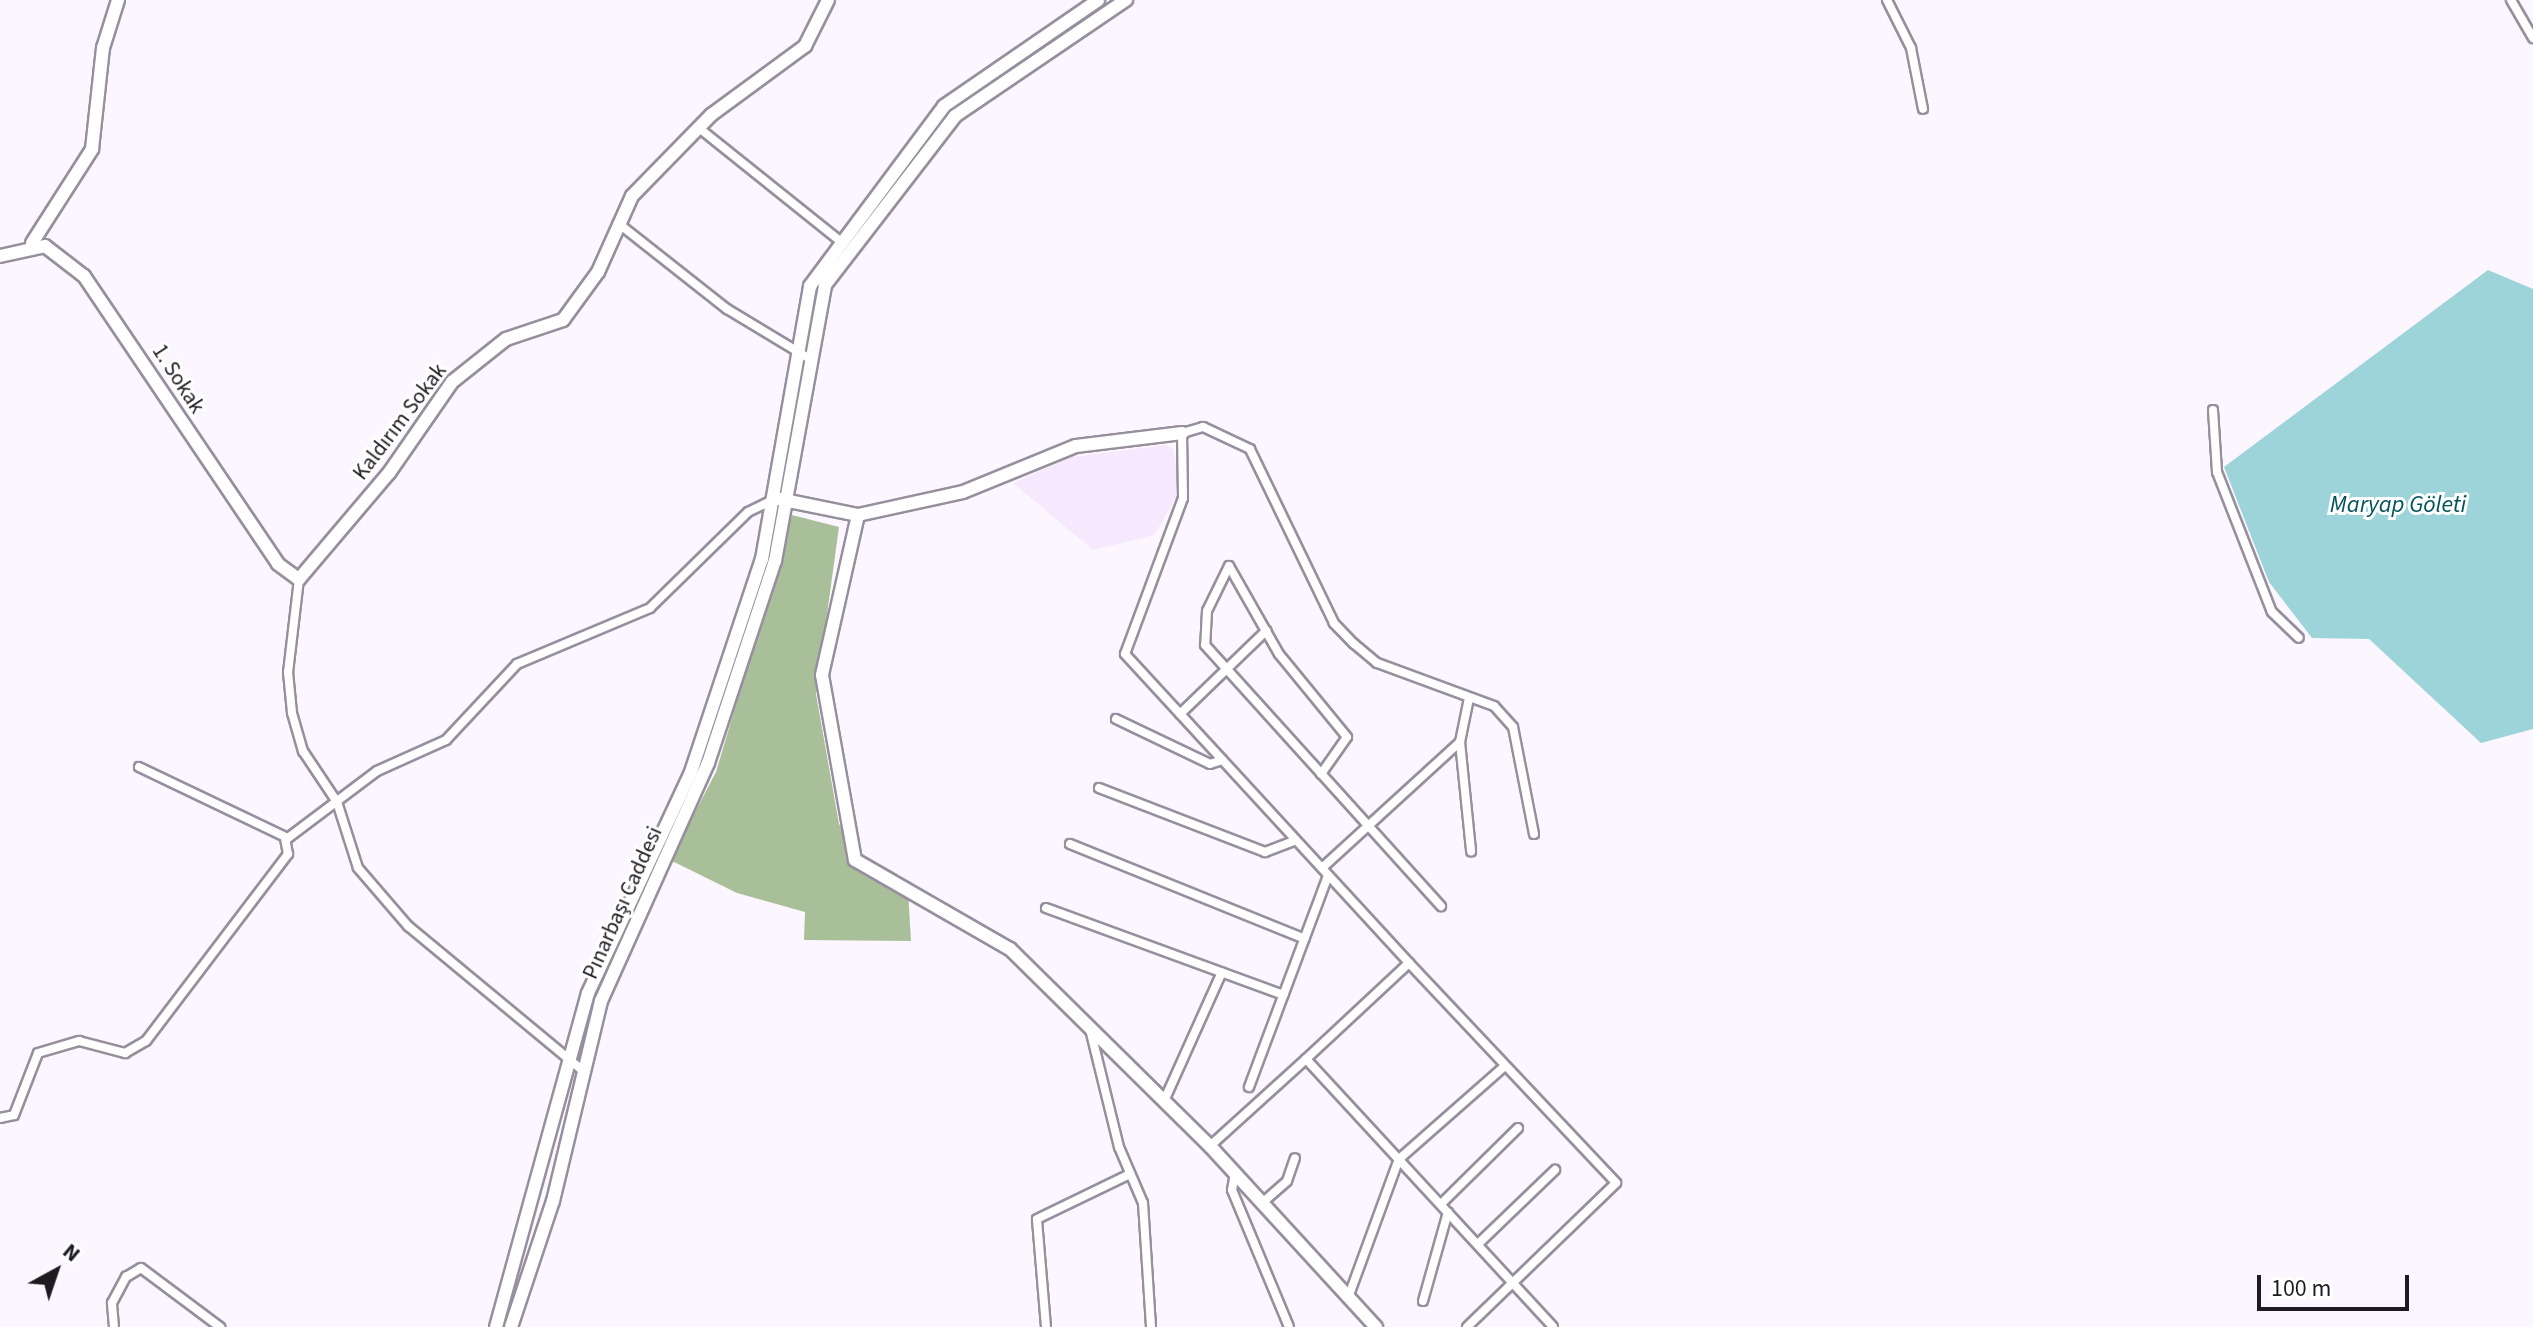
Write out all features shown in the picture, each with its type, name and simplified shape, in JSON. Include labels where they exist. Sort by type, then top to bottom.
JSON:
[{"type":"street","points":[[0,256],[32,243],[92,149],[103,48],[118,0]]},
{"type":"street","name":"Kaldırım Sokak","points":[[299,579],[389,473],[452,382],[506,339],[563,320],[598,272],[632,196],[699,128],[805,46],[828,0]]},
{"type":"street","points":[[781,499],[796,357],[810,286],[839,240],[944,106],[1098,0]]},
{"type":"street","points":[[496,1327],[536,1201],[566,1063],[588,993],[715,710],[781,499],[825,285],[955,116],[1126,0]]},
{"type":"street","points":[[1887,0],[1911,48],[1923,109]]},
{"type":"street","points":[[2511,0],[2533,38]]},
{"type":"street","points":[[699,128],[839,240]]},
{"type":"street","points":[[618,222],[796,357],[810,359]]},
{"type":"street","name":"1. Sokak","points":[[32,243],[66,258],[101,296],[278,564],[299,579]]},
{"type":"street","points":[[2213,410],[2217,472],[2272,612],[2299,638]]},
{"type":"street","points":[[285,839],[377,771],[452,735],[517,664],[650,608],[748,512],[781,499],[858,515],[963,492],[1076,446],[1182,433],[1203,427],[1250,449],[1334,623],[1354,644],[1377,663],[1494,706],[1513,727],[1534,834]]},
{"type":"street","points":[[1182,433],[1183,498],[1125,654],[1616,1183],[1516,1285],[1467,1327]]},
{"type":"street","name":"Pınarbaşı Caddesi","points":[[511,1327],[553,1201],[581,1069],[601,1001],[708,763],[775,561],[781,499]]},
{"type":"street","points":[[858,515],[822,675],[855,860],[1010,949],[1210,1146],[1376,1327]]},
{"type":"street","points":[[1321,774],[1347,737],[1266,631],[1229,566],[1202,635],[1224,671],[1441,906]]},
{"type":"street","points":[[299,579],[288,672],[292,713],[303,751],[337,802],[351,854],[385,903],[566,1063],[581,1069]]},
{"type":"street","points":[[1180,714],[1266,631]]},
{"type":"street","points":[[1469,698],[1460,742],[1471,851]]},
{"type":"street","points":[[1116,719],[1210,764],[1222,760]]},
{"type":"street","points":[[1249,1087],[1305,939],[1325,872],[1369,825],[1460,742]]},
{"type":"street","points":[[139,767],[285,839]]},
{"type":"street","points":[[1099,788],[1265,852],[1296,840]]},
{"type":"street","points":[[0,1118],[14,1115],[38,1053],[79,1041],[125,1053],[146,1041],[288,854],[285,839]]},
{"type":"street","points":[[1070,844],[1305,939]]},
{"type":"street","points":[[1046,908],[1284,995]]},
{"type":"street","points":[[1210,1146],[1409,963]]},
{"type":"street","points":[[1164,1101],[1222,972]]},
{"type":"street","points":[[1090,1028],[1130,1174],[1143,1203],[1151,1327]]},
{"type":"street","points":[[1306,1059],[1553,1327]]},
{"type":"street","points":[[1348,1298],[1399,1159],[1505,1066]]},
{"type":"street","points":[[1441,1204],[1518,1128]]},
{"type":"street","points":[[1262,1203],[1287,1181],[1295,1158]]},
{"type":"street","points":[[1478,1244],[1555,1170]]},
{"type":"street","points":[[1235,1173],[1232,1190],[1289,1327]]},
{"type":"street","points":[[1046,1327],[1037,1219],[1130,1174]]},
{"type":"street","points":[[1423,1301],[1448,1212]]},
{"type":"street","points":[[114,1327],[112,1303],[126,1277],[141,1268],[220,1327]]},
{"type":"shaded area","points":[[1166,445],[1174,450],[1179,493],[1154,535],[1093,550],[1013,483],[1072,457]]},
{"type":"green space","points":[[792,515],[839,527],[816,694],[839,824],[855,850],[897,874],[908,890],[911,941],[804,940],[805,912],[737,893],[670,860],[716,772]]},
{"type":"water","name":"Maryap Göleti","points":[[2488,270],[2533,289],[2533,729],[2481,743],[2369,639],[2312,638],[2269,582],[2224,467]]}]
